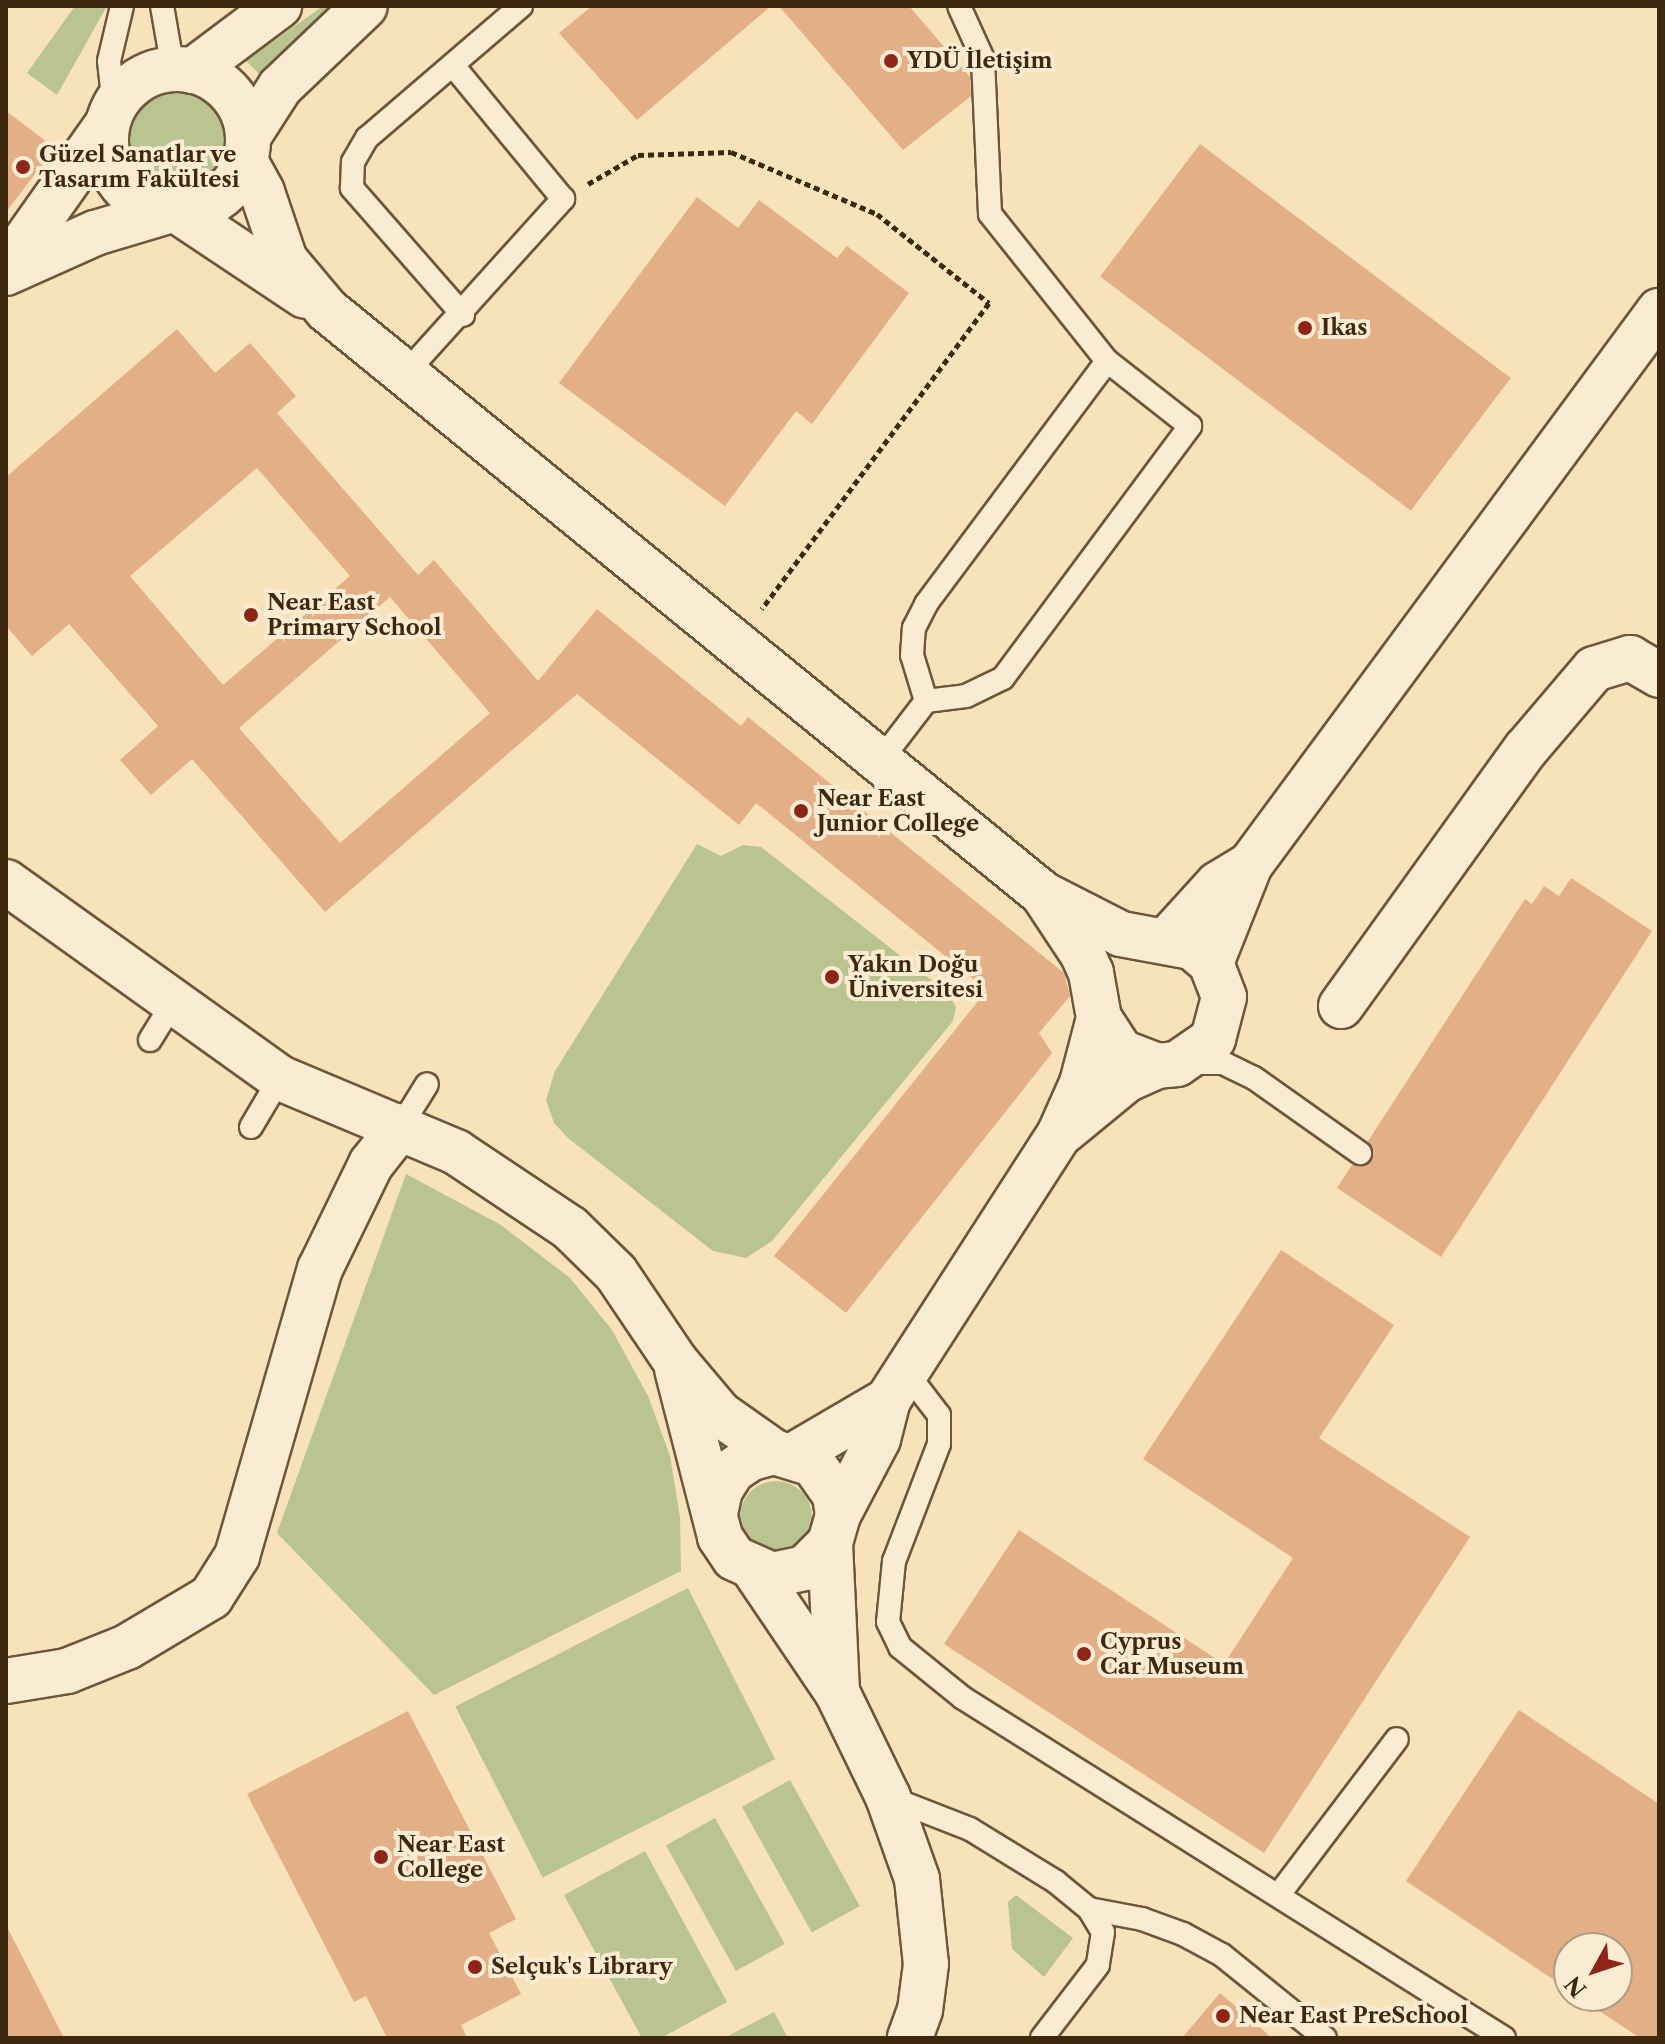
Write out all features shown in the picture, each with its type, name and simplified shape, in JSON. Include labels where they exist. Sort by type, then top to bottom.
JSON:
[{"type":"street","points":[[6,270],[110,116],[138,80],[183,70],[279,6]]},
{"type":"street","points":[[6,270],[95,233],[220,197],[280,87],[365,6]]},
{"type":"street","points":[[183,70],[231,95],[243,114],[246,149],[285,260],[327,310]]},
{"type":"street","points":[[110,116],[113,172],[127,191],[146,205],[174,211],[327,310],[403,376],[1043,894],[1121,934],[1192,947],[1211,963],[1224,997],[1222,1019],[1205,1047],[1126,1080],[1059,1135]]},
{"type":"street","points":[[1211,963],[1250,865],[1659,311]]},
{"type":"street","points":[[1341,1006],[1526,749],[1594,669],[1604,661],[1630,658],[1659,675]]},
{"type":"street","points":[[755,1571],[789,1574],[813,1563],[834,1529],[878,1439],[897,1386],[1059,1135],[1082,1083],[1112,961],[1157,940],[1218,884],[1250,865]]},
{"type":"street","points":[[6,882],[280,1078],[401,1126],[514,1187],[570,1228],[616,1273],[676,1362],[720,1414],[826,1478],[834,1529],[837,1692]]},
{"type":"street","points":[[1043,894],[1082,953],[1098,1008],[1121,1052],[1168,1065]]},
{"type":"street","points":[[6,1681],[67,1671],[127,1647],[211,1597],[237,1556],[320,1269],[371,1164],[401,1126]]},
{"type":"street","points":[[676,1362],[683,1406],[720,1537],[734,1558],[755,1571],[837,1692],[888,1797],[917,1879],[925,1924],[920,2010],[910,2038]]},
{"type":"street","points":[[715,1513],[720,1490],[732,1471],[751,1458],[784,1454],[897,1386]]},
{"type":"lane","points":[[110,116],[109,61],[122,6]]},
{"type":"lane","points":[[162,6],[183,70]]},
{"type":"lane","points":[[463,315],[352,188],[353,162],[367,138],[454,67],[521,6]]},
{"type":"lane","points":[[880,761],[926,701],[966,696],[1003,678],[1190,426],[1107,361],[990,214],[983,59],[959,6]]},
{"type":"lane","points":[[403,376],[463,315],[563,199],[454,67]]},
{"type":"lane","points":[[926,701],[912,655],[914,628],[926,604],[1107,361]]},
{"type":"lane","points":[[150,1040],[174,1001]]},
{"type":"lane","points":[[1222,1019],[1233,1051],[1254,1078]]},
{"type":"lane","points":[[1168,1065],[1223,1063],[1254,1078],[1360,1153]]},
{"type":"lane","points":[[251,1127],[280,1078]]},
{"type":"lane","points":[[401,1126],[427,1084]]},
{"type":"lane","points":[[897,1386],[939,1415],[939,1444],[891,1576],[888,1622],[900,1647],[963,1698],[1280,1893],[1504,2038]]},
{"type":"lane","points":[[1280,1893],[1397,1739]]},
{"type":"lane","points":[[888,1797],[970,1829],[1056,1882],[1089,1909],[1103,1932],[1098,1965],[1042,2038]]},
{"type":"lane","points":[[1089,1909],[1142,1919],[1183,1934],[1222,1955],[1325,2038]]},
{"type":"path","points":[[563,199],[638,155],[731,152],[877,214],[989,303],[734,645]]},
{"type":"green space","points":[[75,6],[107,6],[57,95],[27,73]]},
{"type":"green space","points":[[323,6],[339,6],[259,74],[246,61]]},
{"type":"green space","points":[[177,93],[195,96],[211,107],[222,123],[225,141],[222,159],[211,175],[195,186],[177,189],[159,186],[143,175],[132,159],[129,141],[132,123],[143,107],[159,96]]},
{"type":"green space","points":[[697,844],[721,856],[743,845],[761,847],[948,993],[956,1007],[953,1021],[772,1241],[746,1258],[713,1251],[568,1138],[554,1123],[546,1100],[555,1071]]},
{"type":"green space","points":[[406,1174],[501,1225],[570,1278],[612,1330],[648,1396],[670,1456],[680,1517],[681,1571],[434,1695],[277,1533]]},
{"type":"green space","points":[[776,1481],[796,1487],[806,1497],[812,1517],[806,1537],[796,1547],[776,1553],[756,1547],[746,1537],[740,1517],[746,1497],[756,1487]]},
{"type":"green space","points":[[688,1588],[775,1759],[543,1878],[455,1706]]},
{"type":"green space","points":[[790,1780],[860,1906],[812,1933],[742,1807]]},
{"type":"green space","points":[[715,1818],[785,1944],[736,1971],[666,1845]]},
{"type":"green space","points":[[645,1851],[727,2002],[661,2038],[642,2038],[564,1895]]},
{"type":"green space","points":[[1016,1895],[1073,1938],[1044,1977],[1012,1949],[1008,1902]]},
{"type":"green space","points":[[774,2012],[788,2038],[724,2038]]},
{"type":"building","points":[[592,6],[771,6],[637,120],[559,33]]},
{"type":"building","points":[[779,6],[909,6],[970,77],[971,96],[903,150]]},
{"type":"building","name":"Güzel Sanatlar ve Tasarım Fakültesi","points":[[6,111],[55,148],[6,212]]},
{"type":"building","name":"Ikas","points":[[1200,144],[1511,378],[1411,511],[1100,277]]},
{"type":"building","points":[[697,197],[738,228],[759,200],[837,258],[847,246],[909,293],[812,424],[796,411],[725,506],[559,383]]},
{"type":"building","points":[[177,329],[215,373],[250,343],[296,396],[277,413],[418,575],[434,560],[538,681],[597,609],[741,726],[748,717],[1064,973],[1070,996],[1039,1033],[1052,1053],[846,1313],[774,1256],[987,990],[756,803],[739,825],[577,694],[325,912],[192,759],[151,795],[120,760],[158,726],[69,624],[32,656],[6,626],[6,477]],"holes":[[[257,468],[350,576],[223,685],[130,576]],[[390,597],[490,713],[340,843],[239,728]]]},
{"type":"building","points":[[1571,878],[1652,931],[1441,1257],[1337,1188],[1352,1165],[1372,1160],[1368,1141],[1525,899],[1532,904],[1544,886],[1559,896]]},
{"type":"building","name":"Cyprus Car Museum","points":[[1281,1250],[1394,1325],[1319,1438],[1470,1537],[1264,1853],[944,1644],[1019,1530],[1224,1664],[1293,1558],[1143,1459]]},
{"type":"building","points":[[1519,1710],[1659,1804],[1659,2038],[1640,2038],[1601,2012],[1633,2012],[1633,1932],[1553,1932],[1553,1979],[1406,1881]]},
{"type":"building","name":"Near East College","points":[[408,1711],[516,1919],[489,1933],[521,1994],[461,2025],[467,2038],[387,2038],[366,1996],[354,2002],[247,1794]]},
{"type":"building","points":[[6,1925],[64,2038],[6,2038]]},
{"type":"building","name":"Near East PreSchool","points":[[1220,1993],[1272,2038],[1182,2038]]},
{"type":"place","name":"YDÜ İletişim","points":[[891,61]]},
{"type":"place","name":"Güzel Sanatlar ve Tasarım Fakültesi","points":[[23,167]]},
{"type":"place","name":"Ikas","points":[[1305,328]]},
{"type":"place","name":"Near East Primary School","points":[[251,615]]},
{"type":"place","name":"Near East Junior College","points":[[801,811]]},
{"type":"place","name":"Yakın Doğu Üniversitesi","points":[[832,977]]},
{"type":"place","name":"Cyprus Car Museum","points":[[1084,1654]]},
{"type":"place","name":"Near East College","points":[[381,1857]]},
{"type":"place","name":"Selçuk's Library","points":[[475,1967]]},
{"type":"place","name":"Near East PreSchool","points":[[1223,2016]]}]
